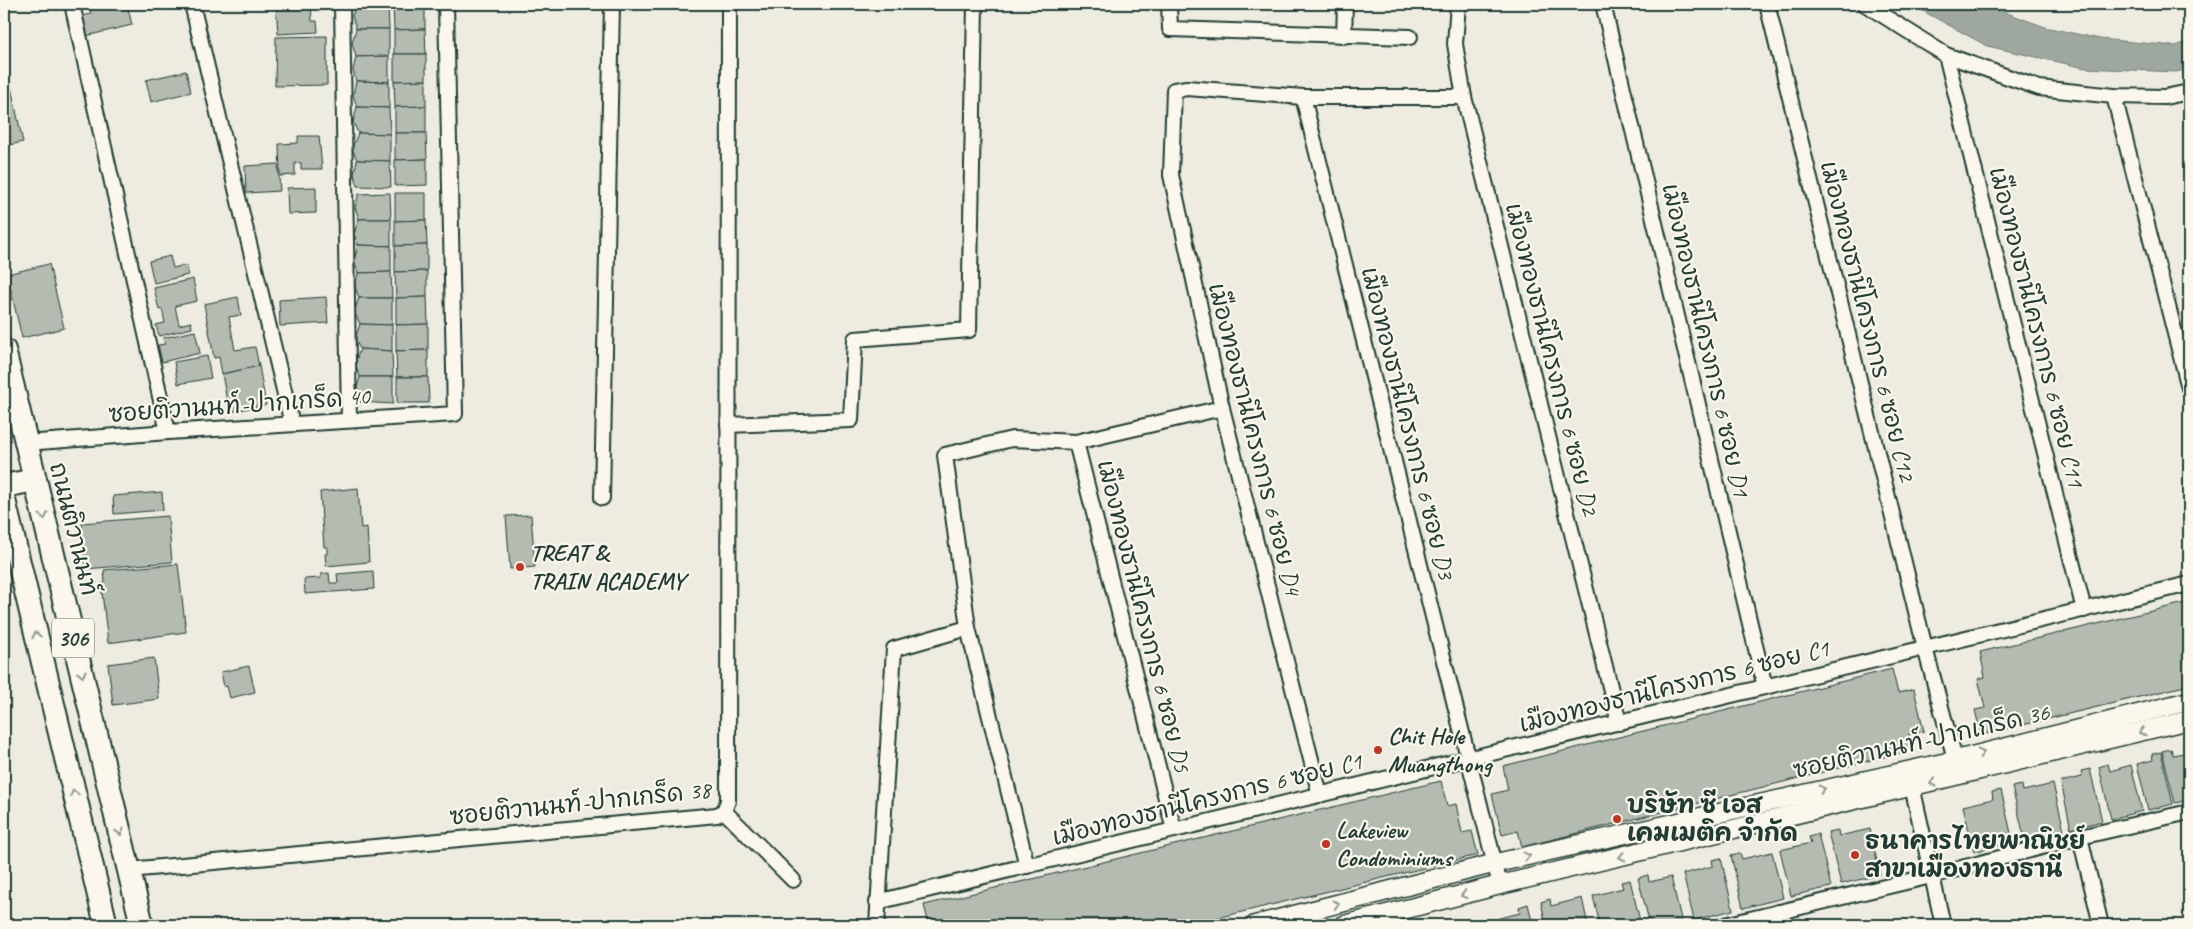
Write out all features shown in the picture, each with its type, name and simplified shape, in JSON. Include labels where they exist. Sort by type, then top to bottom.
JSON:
[{"type":"main road","name":"ถนนติวานนท์","points":[[4,350],[142,925]]},
{"type":"main road","points":[[4,486],[35,480]]},
{"type":"main road","name":"306","points":[[6,515],[106,925]]},
{"type":"street","points":[[72,4],[168,432]]},
{"type":"street","points":[[192,4],[292,424]]},
{"type":"street","points":[[342,4],[349,420]]},
{"type":"street","name":"ซอยติวานนท์-ปากเกร็ด 40","points":[[26,443],[455,414],[446,4]]},
{"type":"street","points":[[602,498],[612,4]]},
{"type":"street","name":"ซอยติวานนท์-ปากเกร็ด 38","points":[[129,870],[717,815],[724,811],[728,801],[730,469],[728,425],[729,4]]},
{"type":"street","points":[[728,425],[851,420],[855,339],[968,330],[975,4]]},
{"type":"street","points":[[1169,4],[1170,29],[1410,37]]},
{"type":"street","points":[[1344,36],[1345,4]]},
{"type":"street","name":"เมืองทองธานีโครงการ 6 ซอย D2","points":[[1458,4],[1455,44],[1464,97],[1620,722]]},
{"type":"street","name":"เมืองทองธานีโครงการ 6 ซอย D1","points":[[1603,4],[1765,687]]},
{"type":"street","name":"เมืองทองธานีโครงการ 6 ซอย C12","points":[[1767,4],[1926,648],[1958,768]]},
{"type":"street","points":[[1865,4],[1946,55],[2039,88],[2114,96],[2165,97],[2189,92]]},
{"type":"street","name":"เมืองทองธานีโครงการ 6 ซอย C11","points":[[1946,55],[2084,610]]},
{"type":"street","name":"เมืองทองธานีโครงการ 6 ซอย D4","points":[[1303,97],[1187,88],[1174,90],[1171,175],[1222,408],[1320,795]]},
{"type":"street","points":[[2114,96],[2189,388]]},
{"type":"street","points":[[1303,97],[1464,97]]},
{"type":"street","name":"เมืองทองธานีโครงการ 6 ซอย D3","points":[[1303,97],[1500,885]]},
{"type":"street","points":[[1027,866],[968,628],[945,455],[1012,439],[1076,442],[1222,408]]},
{"type":"street","name":"เมืองทองธานีโครงการ 6 ซอย D5","points":[[1076,442],[1174,830]]},
{"type":"street","name":"เมืองทองธานีโครงการ 6 ซอย C1","points":[[877,902],[2189,584]]},
{"type":"street","points":[[877,925],[894,649],[968,628]]},
{"type":"street","name":"ซอยติวานนท์-ปากเกร็ด 36","points":[[1344,925],[1500,885],[1912,788],[1958,768],[2189,701]]},
{"type":"street","name":"ซอยติวานนท์-ปากเกร็ด 36","points":[[1255,925],[1496,863],[1909,769],[1958,768],[2189,720]]},
{"type":"street","points":[[1909,769],[1943,925]]},
{"type":"street","points":[[724,811],[793,880]]},
{"type":"street","points":[[1725,925],[1780,919],[1931,876],[2080,837],[2189,812]]},
{"type":"street","points":[[2080,837],[2101,925]]},
{"type":"shaded area","points":[[1910,4],[1983,4],[2045,27],[2100,39],[2176,46],[2189,41],[2189,69],[2176,72],[2085,68],[1987,46]]},
{"type":"building","points":[[92,4],[127,4],[132,25],[86,36],[82,16],[91,14],[89,8],[93,7]]},
{"type":"building","points":[[311,4],[312,21],[317,21],[318,32],[278,34],[276,6]]},
{"type":"building","points":[[356,4],[388,4],[389,29],[356,29],[352,16]]},
{"type":"building","points":[[393,4],[425,4],[425,29],[394,30]]},
{"type":"building","points":[[356,29],[389,29],[389,56],[356,57],[352,43]]},
{"type":"building","points":[[425,29],[426,54],[394,54],[394,30]]},
{"type":"building","points":[[327,36],[327,85],[275,86],[276,37]]},
{"type":"building","points":[[394,54],[426,54],[426,80],[394,81]]},
{"type":"building","points":[[4,56],[23,142],[4,146]]},
{"type":"building","points":[[389,56],[389,82],[356,81],[353,70],[356,57]]},
{"type":"building","points":[[186,71],[191,92],[151,102],[146,80]]},
{"type":"building","points":[[426,80],[426,106],[395,107],[394,81]]},
{"type":"building","points":[[356,81],[389,82],[389,108],[357,107],[353,95]]},
{"type":"building","points":[[426,106],[426,133],[395,133],[395,107]]},
{"type":"building","points":[[357,107],[389,108],[390,134],[358,133],[353,122]]},
{"type":"building","points":[[358,133],[390,134],[390,161],[357,160],[352,148]]},
{"type":"building","points":[[395,133],[426,133],[427,159],[395,160]]},
{"type":"building","points":[[298,136],[319,136],[322,169],[301,169],[301,163],[295,163],[295,175],[280,176],[279,144],[298,143]]},
{"type":"building","points":[[427,159],[427,185],[395,186],[395,160]]},
{"type":"building","points":[[357,160],[390,161],[391,187],[358,186],[354,174]]},
{"type":"building","points":[[278,164],[280,191],[246,193],[245,166]]},
{"type":"building","points":[[316,187],[316,213],[288,214],[287,188]]},
{"type":"building","points":[[390,193],[391,219],[359,219],[355,207],[359,194]]},
{"type":"building","points":[[395,193],[426,193],[426,220],[395,221]]},
{"type":"building","points":[[359,219],[391,219],[391,246],[358,245],[354,234]]},
{"type":"building","points":[[426,220],[427,245],[395,246],[395,221]]},
{"type":"building","points":[[358,245],[391,246],[391,272],[358,273],[354,260]]},
{"type":"building","points":[[427,245],[427,271],[395,272],[395,246]]},
{"type":"building","points":[[170,256],[173,268],[186,265],[188,275],[154,283],[149,261]]},
{"type":"building","points":[[49,264],[64,328],[22,338],[7,274]]},
{"type":"building","points":[[427,271],[427,297],[396,298],[395,272]]},
{"type":"building","points":[[391,272],[392,298],[359,298],[355,287],[358,273]]},
{"type":"building","points":[[193,279],[197,301],[175,306],[179,325],[191,322],[192,328],[159,336],[156,325],[165,323],[162,309],[159,310],[154,288]]},
{"type":"building","points":[[238,297],[241,315],[229,317],[235,350],[255,347],[259,366],[222,374],[219,357],[214,358],[204,304]]},
{"type":"building","points":[[326,297],[328,323],[280,326],[279,300]]},
{"type":"building","points":[[427,297],[428,324],[396,325],[396,298]]},
{"type":"building","points":[[359,298],[392,298],[392,325],[360,324],[354,312]]},
{"type":"building","points":[[360,324],[392,325],[392,351],[360,349],[355,339]]},
{"type":"building","points":[[428,324],[428,350],[396,351],[396,325]]},
{"type":"building","points":[[195,331],[200,353],[162,362],[158,345],[165,344],[163,338]]},
{"type":"building","points":[[360,349],[392,351],[393,377],[360,377],[355,364]]},
{"type":"building","points":[[428,350],[428,377],[397,377],[396,351]]},
{"type":"building","points":[[207,356],[211,378],[178,384],[174,362]]},
{"type":"building","points":[[259,366],[266,405],[229,412],[222,374]]},
{"type":"building","points":[[360,377],[393,377],[393,404],[360,402],[356,391]]},
{"type":"building","points":[[397,377],[428,377],[429,403],[397,403]]},
{"type":"building","points":[[358,488],[361,528],[367,527],[369,562],[326,566],[325,554],[327,554],[327,547],[324,547],[320,492]]},
{"type":"building","points":[[162,492],[163,510],[114,514],[113,496]]},
{"type":"building","points":[[531,515],[535,567],[510,569],[506,516]]},
{"type":"building","points":[[168,516],[172,562],[85,569],[82,523]]},
{"type":"building","points":[[178,564],[186,632],[108,643],[101,584],[105,583],[104,570]]},
{"type":"building","points":[[373,571],[374,589],[305,594],[304,579],[321,578],[321,574],[329,573],[330,583],[338,583],[337,574]]},
{"type":"building","points":[[2189,602],[2189,685],[1981,735],[1975,710],[1985,708],[1978,679],[1985,677],[1980,652]]},
{"type":"building","points":[[154,658],[159,699],[113,705],[108,664]]},
{"type":"building","points":[[249,666],[255,692],[230,698],[227,686],[224,687],[221,672]]},
{"type":"building","name":"Lakeview Condominiums","points":[[1892,669],[1898,693],[1914,689],[1924,731],[1908,735],[1912,750],[1522,847],[1518,831],[1502,835],[1492,794],[1508,790],[1503,766]]},
{"type":"building","points":[[2171,749],[2173,755],[2189,752],[2189,800],[2175,803],[2162,751]]},
{"type":"building","points":[[2161,752],[2173,804],[2148,810],[2137,764],[2153,760],[2152,754]]},
{"type":"building","points":[[2108,764],[2110,771],[2131,765],[2142,811],[2111,819],[2099,767]]},
{"type":"building","points":[[2090,769],[2102,821],[2071,829],[2061,782],[2082,777],[2081,771]]},
{"type":"building","name":"Lakeview Condominiums","points":[[1441,781],[1447,806],[1456,804],[1462,833],[1472,831],[1478,855],[1188,925],[929,925],[924,905]]},
{"type":"building","points":[[2053,784],[2064,830],[2025,840],[2012,787],[2022,785],[2023,791]]},
{"type":"building","points":[[2001,790],[2013,842],[1974,852],[1963,806],[1993,799],[1992,792]]},
{"type":"building","name":"ธนาคารไทยพาณิชย์ สาขาเมืองทองธานี","points":[[1870,829],[1880,875],[1841,884],[1828,832],[1838,830],[1839,836]]},
{"type":"building","points":[[1818,834],[1831,887],[1791,896],[1780,850],[1811,843],[1809,837]]},
{"type":"building","points":[[1772,852],[1783,898],[1743,908],[1731,855],[1740,853],[1742,859]]},
{"type":"building","points":[[1721,858],[1733,910],[1694,920],[1683,874],[1713,866],[1712,860]]},
{"type":"building","points":[[1648,875],[1649,882],[1671,877],[1682,923],[1650,925],[1638,878]]},
{"type":"building","points":[[1630,880],[1641,925],[1600,925],[1593,896],[1623,888],[1621,882]]},
{"type":"building","points":[[1582,898],[1588,925],[1546,925],[1541,902],[1550,899],[1551,906]]},
{"type":"building","points":[[1528,904],[1533,925],[1500,925],[1499,918],[1520,913],[1519,907]]},
{"type":"building","points":[[1493,920],[1494,925],[1471,925]]},
{"type":"place","name":"TREAT & TRAIN ACADEMY","points":[[520,567]]},
{"type":"place","name":"Chit Hole Muangthong","points":[[1378,750]]},
{"type":"place","name":"บริษัท ซี เอส เคมเมติค จำกัด","points":[[1617,819]]},
{"type":"place","name":"Lakeview Condominiums","points":[[1326,844]]},
{"type":"place","name":"ธนาคารไทยพาณิชย์ สาขาเมืองทองธานี","points":[[1855,855]]}]
